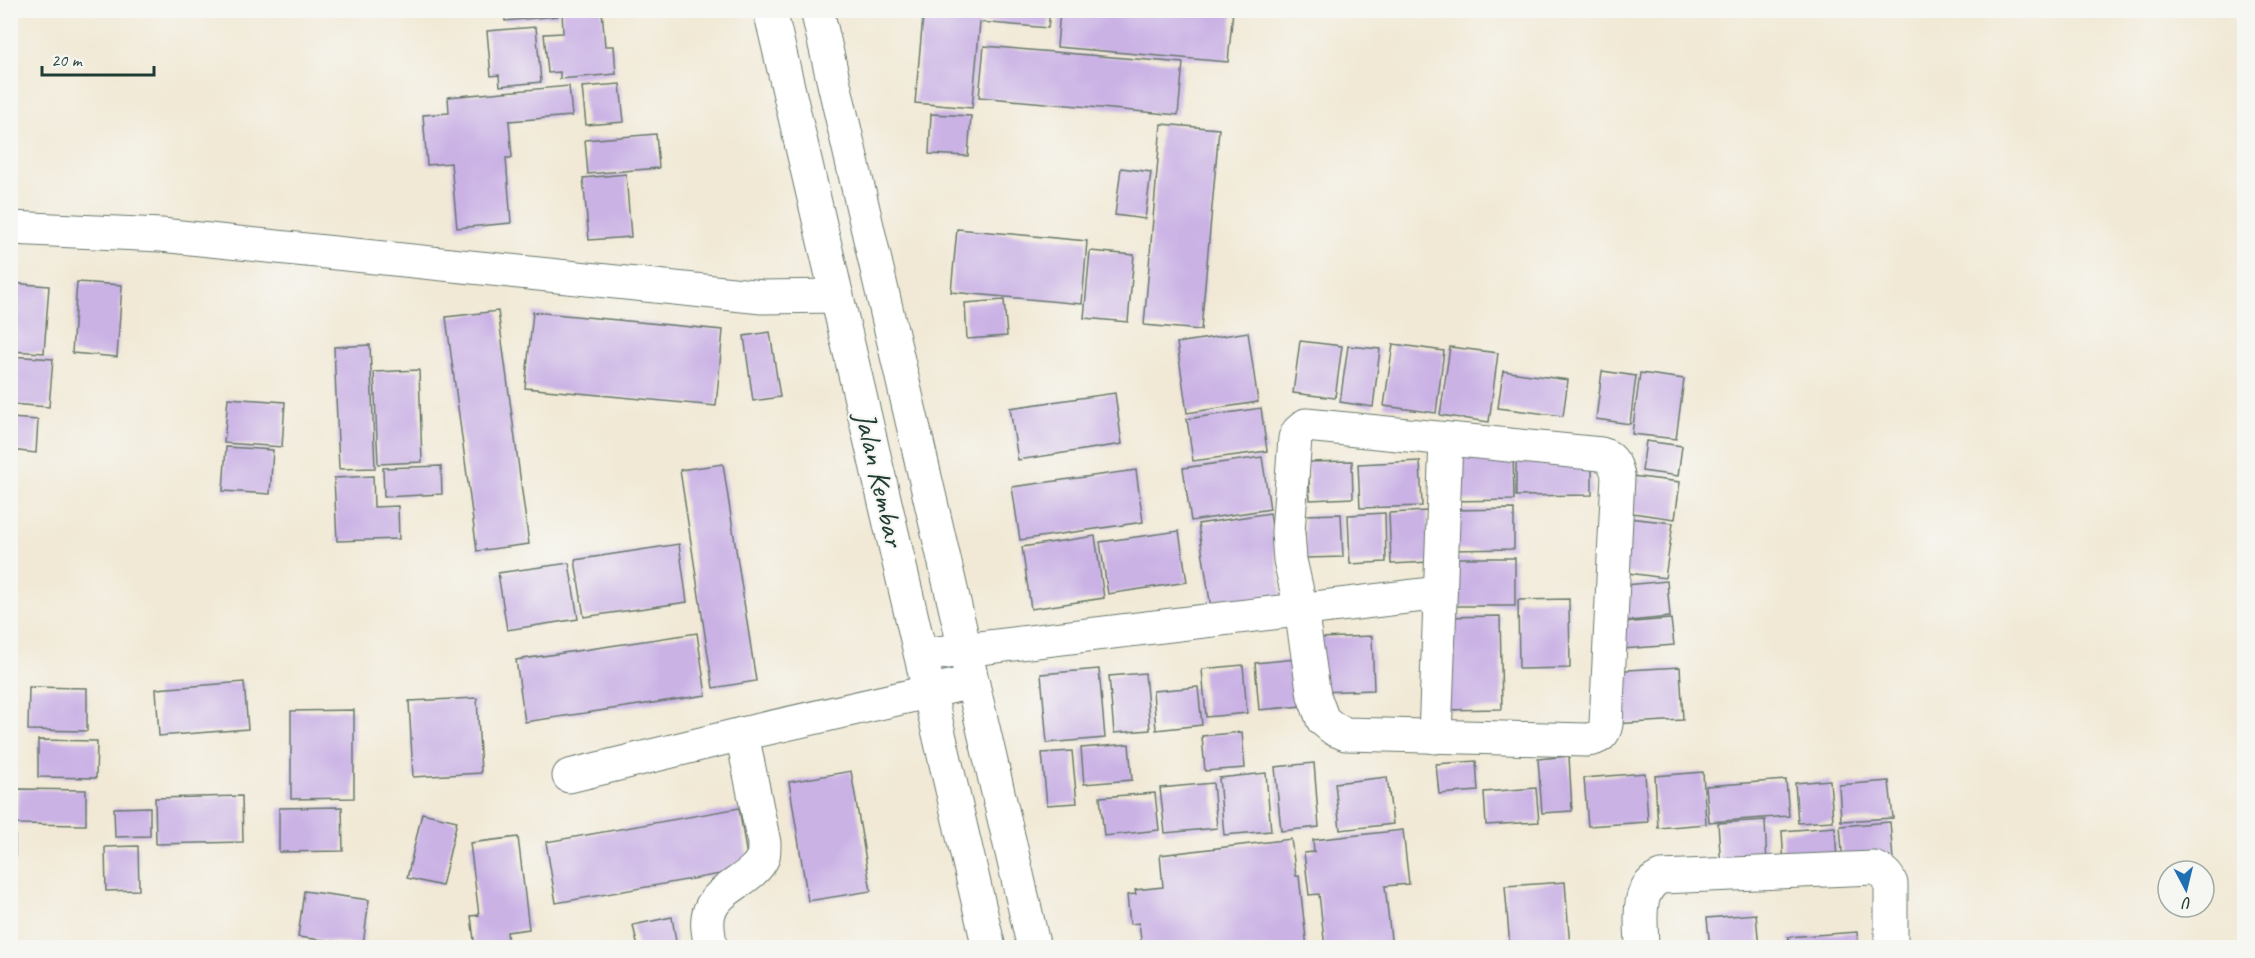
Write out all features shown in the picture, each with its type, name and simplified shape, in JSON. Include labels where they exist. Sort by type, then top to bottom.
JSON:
[{"type":"street","name":"Jalan Kembar","points":[[770,10],[988,948]]},
{"type":"street","name":"Jalan Kembar","points":[[817,10],[1034,948]]},
{"type":"street","points":[[10,228],[161,235],[762,297],[837,296]]},
{"type":"street","points":[[1306,425],[1312,425],[1446,439],[1601,454],[1612,461],[1618,476],[1605,732],[1595,739],[1346,734],[1334,729],[1323,720],[1314,696],[1301,609],[1290,560],[1288,532],[1295,438],[1306,425]]},
{"type":"street","points":[[1435,737],[1446,439]]},
{"type":"street","points":[[921,655],[964,648],[1440,593]]},
{"type":"street","points":[[569,776],[972,682]]},
{"type":"street","points":[[711,948],[708,924],[710,911],[716,901],[755,867],[764,856],[764,843],[742,734]]},
{"type":"street","points":[[1642,948],[1644,891],[1648,884],[1661,877],[1874,868],[1889,877],[1891,884],[1891,948]]},
{"type":"building","points":[[504,10],[558,10],[558,16],[505,21]]},
{"type":"building","points":[[562,10],[602,10],[605,46],[614,46],[616,74],[560,79],[560,72],[548,73],[544,34],[563,33]]},
{"type":"building","points":[[884,10],[1050,10],[1048,28],[980,22],[972,108],[915,103],[923,17],[883,14]]},
{"type":"building","points":[[1060,10],[1233,10],[1228,62],[1057,47]]},
{"type":"building","points":[[536,27],[541,82],[500,86],[499,75],[491,76],[487,31]]},
{"type":"building","points":[[984,46],[1183,63],[1178,115],[979,97]]},
{"type":"building","points":[[620,84],[624,122],[586,125],[582,87]]},
{"type":"building","points":[[569,86],[572,116],[509,121],[512,158],[506,158],[511,223],[457,228],[451,163],[427,165],[423,115],[449,113],[448,97]]},
{"type":"building","points":[[931,114],[971,116],[968,156],[929,154]]},
{"type":"building","points":[[1161,124],[1219,129],[1201,330],[1144,325]]},
{"type":"building","points":[[656,134],[659,168],[588,174],[585,140]]},
{"type":"building","points":[[1121,168],[1151,172],[1145,219],[1115,215]]},
{"type":"building","points":[[626,174],[631,237],[589,240],[583,178]]},
{"type":"building","points":[[957,229],[1087,241],[1082,304],[951,292]]},
{"type":"building","points":[[1090,251],[1134,255],[1128,322],[1084,318]]},
{"type":"building","points":[[77,282],[122,285],[117,357],[72,353]]},
{"type":"building","points":[[10,283],[49,286],[44,353],[10,351]]},
{"type":"building","points":[[1004,300],[1007,336],[967,339],[965,303]]},
{"type":"building","points":[[498,311],[529,544],[477,551],[446,317]]},
{"type":"building","points":[[533,312],[723,330],[716,406],[525,388]]},
{"type":"building","points":[[770,332],[780,397],[753,401],[744,336]]},
{"type":"building","points":[[1248,332],[1258,402],[1187,413],[1177,343]]},
{"type":"building","points":[[1300,341],[1342,346],[1335,398],[1293,393]]},
{"type":"building","points":[[1393,344],[1444,351],[1436,413],[1384,406]]},
{"type":"building","points":[[370,345],[375,468],[339,469],[334,347]]},
{"type":"building","points":[[1348,346],[1380,349],[1373,407],[1340,402]]},
{"type":"building","points":[[1450,347],[1498,353],[1489,422],[1440,415]]},
{"type":"building","points":[[10,356],[53,359],[49,407],[10,404]]},
{"type":"building","points":[[419,370],[422,462],[378,464],[374,372]]},
{"type":"building","points":[[1503,371],[1568,380],[1563,416],[1498,408]]},
{"type":"building","points":[[1602,371],[1636,376],[1630,424],[1596,419]]},
{"type":"building","points":[[1640,373],[1684,379],[1676,439],[1632,434]]},
{"type":"building","points":[[1115,393],[1122,444],[1018,460],[1010,408]]},
{"type":"building","points":[[228,398],[285,402],[282,447],[224,443]]},
{"type":"building","points":[[1261,408],[1267,451],[1193,461],[1187,419]]},
{"type":"building","points":[[10,418],[38,420],[36,453],[10,450]]},
{"type":"building","points":[[1646,441],[1682,446],[1678,476],[1642,471]]},
{"type":"building","points":[[226,447],[273,450],[270,494],[223,491]]},
{"type":"building","points":[[1513,452],[1514,500],[1450,501],[1449,453]]},
{"type":"building","points":[[1262,457],[1270,509],[1191,521],[1183,468]]},
{"type":"building","points":[[1592,457],[1592,495],[1516,496],[1516,458]]},
{"type":"building","points":[[1352,461],[1353,498],[1310,500],[1308,462]]},
{"type":"building","points":[[1420,461],[1422,506],[1360,508],[1358,464]]},
{"type":"building","points":[[723,464],[756,681],[713,688],[680,470]]},
{"type":"building","points":[[441,466],[442,494],[384,497],[383,468]]},
{"type":"building","points":[[1136,470],[1143,522],[1020,540],[1012,487]]},
{"type":"building","points":[[1623,475],[1680,482],[1675,519],[1618,511]]},
{"type":"building","points":[[373,476],[374,507],[398,506],[399,539],[337,541],[334,478]]},
{"type":"building","points":[[1514,509],[1514,549],[1452,550],[1451,510]]},
{"type":"building","points":[[1427,511],[1430,562],[1391,564],[1389,513]]},
{"type":"building","points":[[1270,513],[1282,598],[1211,608],[1198,524]]},
{"type":"building","points":[[1385,513],[1386,562],[1350,564],[1348,515]]},
{"type":"building","points":[[1341,514],[1343,557],[1306,558],[1304,515]]},
{"type":"building","points":[[1628,518],[1673,523],[1665,578],[1621,572]]},
{"type":"building","points":[[1179,531],[1187,582],[1108,594],[1100,542]]},
{"type":"building","points":[[1095,536],[1104,598],[1031,609],[1022,547]]},
{"type":"building","points":[[679,544],[687,602],[584,617],[575,560]]},
{"type":"building","points":[[1449,558],[1515,558],[1515,606],[1449,606]]},
{"type":"building","points":[[569,563],[578,619],[507,630],[498,573]]},
{"type":"building","points":[[1667,581],[1670,617],[1619,622],[1616,586]]},
{"type":"building","points":[[1569,599],[1570,668],[1519,669],[1518,600]]},
{"type":"building","points":[[1500,616],[1502,709],[1443,710],[1441,617]]},
{"type":"building","points":[[1671,619],[1674,645],[1623,649],[1621,623]]},
{"type":"building","points":[[697,633],[706,695],[525,722],[516,660]]},
{"type":"building","points":[[1372,636],[1374,690],[1321,692],[1319,638]]},
{"type":"building","points":[[1307,658],[1312,705],[1259,710],[1255,663]]},
{"type":"building","points":[[1243,665],[1247,713],[1206,717],[1202,669]]},
{"type":"building","points":[[1680,667],[1683,720],[1613,724],[1610,671]]},
{"type":"building","points":[[1099,669],[1105,738],[1047,743],[1041,674]]},
{"type":"building","points":[[1145,673],[1150,730],[1114,733],[1109,676]]},
{"type":"building","points":[[244,682],[248,729],[159,736],[156,689]]},
{"type":"building","points":[[29,687],[87,688],[87,731],[28,730]]},
{"type":"building","points":[[1198,687],[1202,725],[1156,730],[1153,691]]},
{"type":"building","points":[[477,698],[481,773],[413,777],[409,701]]},
{"type":"building","points":[[354,710],[354,798],[291,799],[291,711]]},
{"type":"building","points":[[1242,732],[1245,768],[1205,771],[1202,736]]},
{"type":"building","points":[[38,740],[97,741],[96,778],[38,777]]},
{"type":"building","points":[[1129,744],[1132,780],[1084,784],[1081,748]]},
{"type":"building","points":[[1072,751],[1077,803],[1047,805],[1042,753]]},
{"type":"building","points":[[1569,756],[1572,811],[1542,813],[1538,759]]},
{"type":"building","points":[[1476,761],[1478,791],[1439,794],[1436,764]]},
{"type":"building","points":[[1314,763],[1319,827],[1281,831],[1275,767]]},
{"type":"building","points":[[851,771],[871,891],[808,901],[789,782]]},
{"type":"building","points":[[1703,772],[1706,824],[1658,828],[1655,776]]},
{"type":"building","points":[[1266,773],[1271,831],[1224,835],[1219,778]]},
{"type":"building","points":[[1645,773],[1648,822],[1588,826],[1584,778]]},
{"type":"building","points":[[1387,777],[1393,824],[1340,830],[1335,783]]},
{"type":"building","points":[[1786,780],[1789,816],[1709,822],[1706,786]]},
{"type":"building","points":[[1830,780],[1833,821],[1798,823],[1795,783]]},
{"type":"building","points":[[1889,781],[1893,818],[1841,821],[1839,785]]},
{"type":"building","points":[[1213,783],[1217,828],[1165,833],[1160,788]]},
{"type":"building","points":[[1536,788],[1539,822],[1486,825],[1484,792]]},
{"type":"building","points":[[18,789],[86,790],[86,825],[17,824]]},
{"type":"building","points":[[1155,793],[1159,830],[1104,836],[1100,797]]},
{"type":"building","points":[[242,796],[243,842],[156,844],[155,798]]},
{"type":"building","points":[[150,807],[150,836],[115,837],[114,808]]},
{"type":"building","points":[[342,807],[343,851],[279,852],[279,808]]},
{"type":"building","points":[[739,808],[749,869],[556,903],[546,842]]},
{"type":"building","points":[[422,813],[457,821],[442,886],[407,878]]},
{"type":"building","points":[[1765,820],[1767,865],[1721,868],[1718,823]]},
{"type":"building","points":[[1890,822],[1893,860],[1843,863],[1840,826]]},
{"type":"building","points":[[1835,827],[1837,862],[1784,865],[1782,831]]},
{"type":"building","points":[[1403,830],[1409,884],[1385,886],[1392,948],[1325,948],[1319,894],[1309,895],[1304,853],[1314,852],[1313,840]]},
{"type":"building","points":[[10,834],[15,834],[15,862],[10,861]]},
{"type":"building","points":[[518,837],[529,929],[507,932],[508,946],[475,948],[471,916],[479,915],[470,843]]},
{"type":"building","points":[[1291,839],[1296,876],[1299,876],[1307,948],[1167,948],[1166,945],[1142,948],[1139,923],[1130,924],[1127,895],[1136,894],[1135,890],[1163,887],[1160,855]]},
{"type":"building","points":[[138,846],[139,890],[106,891],[105,847]]},
{"type":"building","points":[[1565,882],[1570,948],[1510,948],[1505,886]]},
{"type":"building","points":[[304,891],[369,900],[363,945],[298,937]]},
{"type":"building","points":[[1756,914],[1759,948],[1710,948],[1707,918]]},
{"type":"building","points":[[672,917],[677,948],[638,948],[633,925]]},
{"type":"building","points":[[1857,932],[1858,948],[1789,948],[1788,937]]},
{"type":"building","points":[[1702,941],[1702,948],[1647,948],[1646,945]]}]
